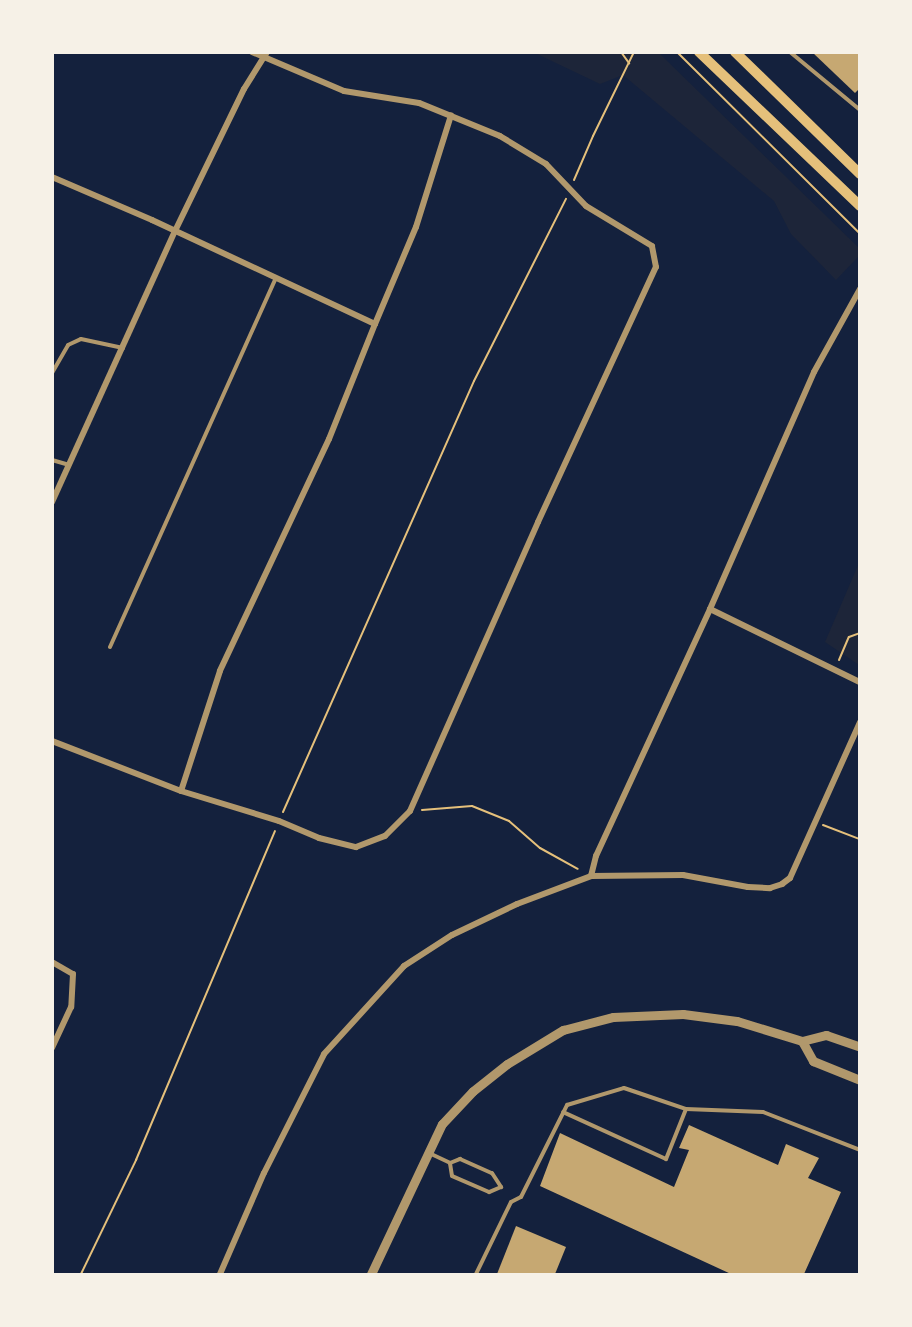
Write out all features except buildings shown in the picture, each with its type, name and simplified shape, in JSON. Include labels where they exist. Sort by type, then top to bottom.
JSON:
[{"type":"main road","points":[[699,52],[860,206]]},
{"type":"main road","points":[[735,52],[860,174]]},
{"type":"street","points":[[52,741],[181,791],[279,821],[319,838],[356,847],[385,836],[410,811],[538,522],[656,267],[652,246],[586,206],[546,164],[525,150],[419,103],[344,91],[265,55],[252,52]]},
{"type":"street","points":[[52,502],[71,465],[176,231],[244,89],[265,55]]},
{"type":"street","points":[[181,791],[220,671],[329,439],[416,227],[450,115]]},
{"type":"street","points":[[52,177],[176,231],[375,324]]},
{"type":"street","points":[[591,876],[596,856],[710,609],[814,372],[860,289]]},
{"type":"street","points":[[710,609],[860,682]]},
{"type":"street","points":[[220,1275],[264,1173],[324,1054],[404,966],[452,935],[506,909],[591,876],[683,875],[748,887],[770,888],[790,878],[860,722]]},
{"type":"street","points":[[52,962],[73,974],[71,1007],[52,1047]]},
{"type":"street","points":[[371,1275],[427,1152],[442,1125],[473,1091],[531,1047],[563,1030],[585,1023],[646,1014],[682,1014],[737,1021],[802,1041],[826,1035],[860,1047]]},
{"type":"street","points":[[802,1041],[813,1061],[860,1080]]},
{"type":"lane","points":[[790,52],[860,110]]},
{"type":"lane","points":[[110,647],[276,278]]},
{"type":"lane","points":[[52,373],[68,345],[81,339],[123,348]]},
{"type":"lane","points":[[52,460],[71,465]]},
{"type":"lane","points":[[476,1275],[511,1202],[521,1197],[567,1105],[624,1088],[686,1109],[763,1112],[860,1150]]},
{"type":"lane","points":[[563,1112],[666,1159],[686,1109]]},
{"type":"lane","points":[[427,1152],[450,1163],[460,1159],[492,1173],[501,1188],[489,1192],[452,1176],[450,1163]]},
{"type":"path","points":[[621,52],[629,63]]},
{"type":"path","points":[[81,1275],[136,1160],[279,821],[474,381],[571,189],[593,136],[634,52]]},
{"type":"path","points":[[677,52],[860,234]]},
{"type":"path","points":[[834,668],[849,637],[860,633]]},
{"type":"path","points":[[410,811],[472,806],[509,821],[540,848],[591,876]]},
{"type":"path","points":[[815,822],[860,839]]},
{"type":"shaded area","points":[[535,53],[659,53],[859,248],[859,256],[836,280],[791,234],[774,201],[623,75],[600,84]]},
{"type":"shaded area","points":[[859,563],[859,665],[825,642]]}]
